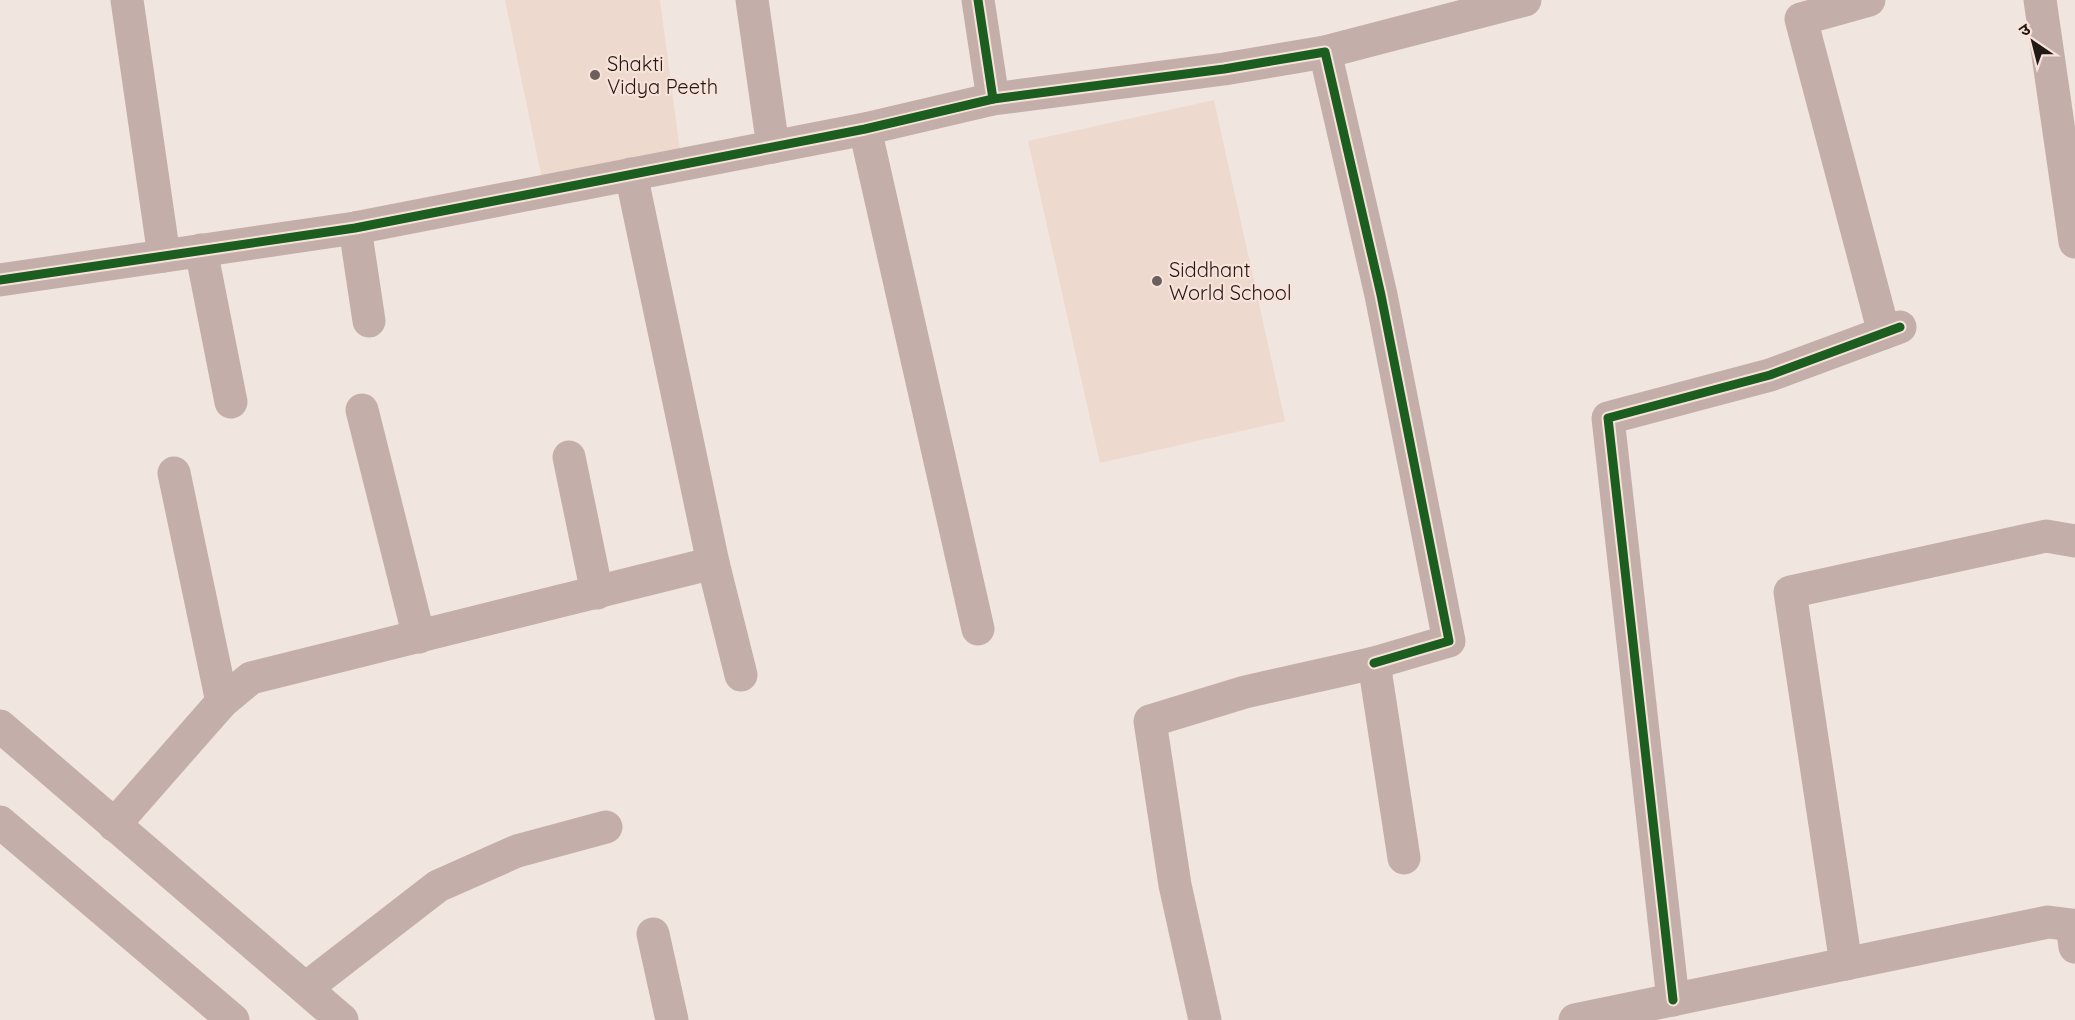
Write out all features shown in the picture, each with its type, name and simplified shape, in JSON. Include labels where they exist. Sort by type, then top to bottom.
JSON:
[{"type":"street","points":[[127,0],[164,256]]},
{"type":"street","points":[[752,0],[773,147]]},
{"type":"street","points":[[978,0],[993,99]]},
{"type":"street","points":[[1,276],[164,256],[355,228],[865,129],[993,99],[1224,69],[1325,52],[1525,0]]},
{"type":"street","points":[[1673,1000],[1608,418],[1770,375],[1892,330],[1800,9],[1869,0]]},
{"type":"street","points":[[2040,0],[2075,242]]},
{"type":"street","points":[[1205,1020],[1175,885],[1150,721],[1245,692],[1374,663],[1449,641],[1381,295],[1325,52]]},
{"type":"street","points":[[865,129],[978,629]]},
{"type":"street","points":[[631,174],[713,563],[741,675]]},
{"type":"street","points":[[355,228],[369,321]]},
{"type":"street","points":[[201,250],[231,402]]},
{"type":"street","points":[[362,410],[419,637]]},
{"type":"street","points":[[569,457],[597,593]]},
{"type":"street","points":[[174,473],[222,702]]},
{"type":"street","points":[[1846,964],[1790,592],[2046,536],[2075,541]]},
{"type":"street","points":[[114,825],[222,702],[251,678],[713,563]]},
{"type":"street","points":[[1374,663],[1404,858]]},
{"type":"street","points":[[0,726],[342,1020]]},
{"type":"street","points":[[0,822],[233,1020]]},
{"type":"street","points":[[306,988],[438,886],[517,850],[606,826]]},
{"type":"street","points":[[1575,1020],[2048,922],[2074,932]]},
{"type":"street","points":[[653,934],[672,1020]]},
{"type":"shaded area","name":"Shakti Vidya Peeth","points":[[505,0],[660,0],[680,151],[542,179]]},
{"type":"shaded area","name":"Siddhant World School","points":[[1214,100],[1285,421],[1100,463],[1028,141]]},
{"type":"cycle path","points":[[0,280],[355,228],[865,129],[993,99],[978,0]]},
{"type":"cycle path","points":[[993,99],[1224,69],[1325,52],[1381,295],[1449,641],[1374,663]]},
{"type":"cycle path","points":[[1673,1000],[1608,418],[1770,375],[1900,327]]},
{"type":"place","name":"Shakti Vidya Peeth","points":[[595,75]]},
{"type":"place","name":"Siddhant World School","points":[[1157,281]]}]
